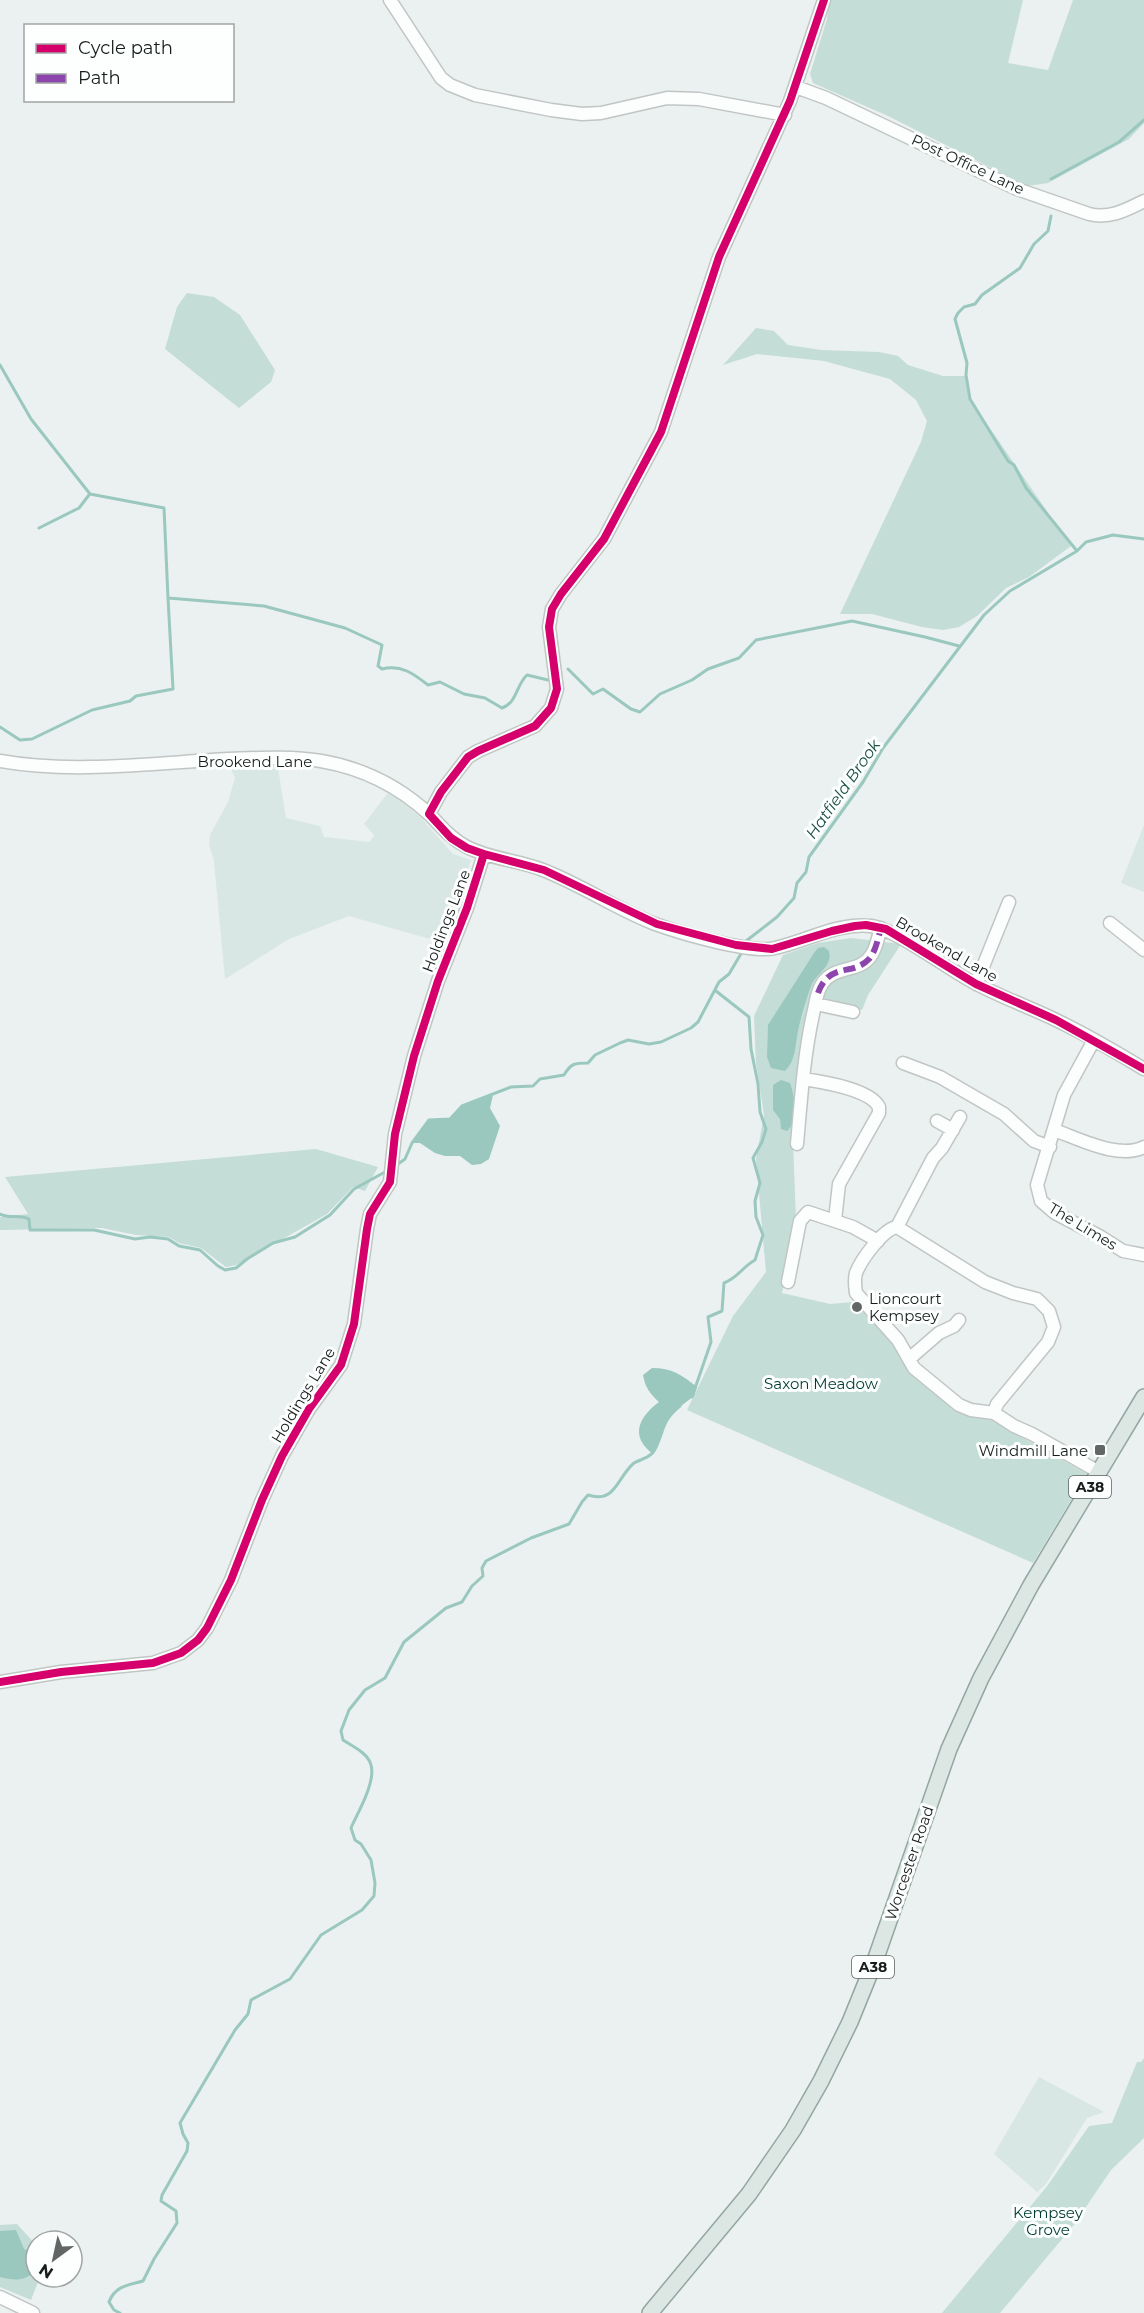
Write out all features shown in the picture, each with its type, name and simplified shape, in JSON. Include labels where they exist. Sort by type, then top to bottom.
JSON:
[{"type":"main road","name":"Worcester Road","points":[[650,2313],[749,2194],[793,2130],[821,2081],[850,2022],[876,1958],[938,1779],[958,1729],[1003,1635],[1144,1397]]},
{"type":"street","points":[[390,0],[441,78],[475,95],[582,114],[601,113],[667,98],[699,99],[785,115]]},
{"type":"street","points":[[429,814],[460,765],[468,757],[535,726],[551,708],[557,689],[549,627],[552,609],[604,539],[656,442],[719,258],[785,115],[824,0]]},
{"type":"street","name":"Post Office Lane","points":[[796,87],[836,103],[1017,189],[1089,214],[1100,217],[1113,215],[1144,201]]},
{"type":"street","name":"Brookend Lane","points":[[0,761],[25,765],[85,766],[258,758],[319,761],[344,765],[383,781],[403,793],[429,814],[451,838],[484,854],[544,870],[657,924],[759,949],[772,949],[832,931],[866,925],[881,928],[976,984],[1056,1020],[1144,1069]]},
{"type":"street","name":"Holdings Lane","points":[[0,1682],[61,1672],[153,1663],[191,1647],[207,1628],[231,1580],[282,1456],[309,1409],[332,1380],[347,1349],[354,1324],[370,1214],[390,1182],[395,1134],[414,1056],[438,981],[467,908],[484,854]]},
{"type":"street","points":[[976,984],[1009,902]]},
{"type":"street","points":[[1110,923],[1144,950]]},
{"type":"street","points":[[797,1144],[808,1035],[817,998],[824,982],[832,974],[861,966],[869,959],[875,949],[881,928]]},
{"type":"street","points":[[817,998],[853,1012]]},
{"type":"street","name":"The Limes","points":[[1094,1040],[1064,1095],[1037,1185],[1041,1200],[1055,1213],[1123,1251],[1144,1255]]},
{"type":"street","points":[[903,1063],[940,1077],[1004,1114],[1034,1141],[1050,1147]]},
{"type":"street","points":[[804,1078],[829,1082],[870,1096],[879,1107],[879,1113],[839,1184],[835,1220]]},
{"type":"street","points":[[897,1227],[933,1158],[942,1148],[960,1117]]},
{"type":"street","points":[[937,1121],[953,1130]]},
{"type":"street","points":[[1054,1130],[1119,1153],[1135,1152],[1144,1147]]},
{"type":"street","points":[[788,1282],[801,1218],[808,1212],[867,1232],[878,1241]]},
{"type":"street","points":[[994,1413],[998,1404],[1048,1342],[1054,1327],[1049,1311],[1037,1299],[1012,1293],[986,1282],[897,1227],[890,1228],[878,1241],[856,1274],[856,1293],[898,1340],[914,1368],[959,1405],[971,1410],[994,1413],[1099,1472]]},
{"type":"street","points":[[909,1359],[939,1333],[954,1326],[959,1320]]},
{"type":"street","points":[[0,2297],[33,2313]]},
{"type":"shaded area","points":[[277,762],[286,818],[320,826],[324,837],[370,842],[374,835],[364,824],[390,790],[422,819],[453,854],[471,860],[444,943],[349,916],[289,939],[225,979],[214,861],[209,845],[210,835],[228,802],[235,778],[229,764]]},
{"type":"shaded area","points":[[1144,825],[1144,892],[1121,883]]},
{"type":"shaded area","points":[[824,947],[829,951],[829,961],[811,986],[789,1067],[785,1071],[771,1068],[767,1057],[768,1025],[814,953],[818,948]]},
{"type":"shaded area","points":[[781,1080],[790,1083],[794,1102],[793,1122],[787,1131],[781,1129],[780,1119],[773,1110],[773,1085]]},
{"type":"shaded area","points":[[493,1095],[490,1108],[500,1126],[489,1159],[481,1164],[472,1165],[460,1156],[445,1156],[435,1153],[420,1143],[412,1143],[429,1120],[450,1119],[462,1106]]},
{"type":"shaded area","points":[[652,1368],[676,1373],[697,1387],[694,1396],[668,1416],[653,1454],[641,1440],[639,1434],[642,1420],[659,1402],[648,1390],[643,1375]]},
{"type":"shaded area","points":[[1039,2077],[1104,2112],[1087,2118],[1046,2184],[1037,2192],[994,2154]]},
{"type":"shaded area","points":[[16,2230],[24,2249],[24,2278],[0,2277],[0,2231]]},
{"type":"green space","points":[[829,0],[1023,0],[1008,63],[1048,70],[1073,0],[1144,0],[1144,123],[1129,139],[1048,183],[1027,186],[888,116],[813,83],[810,74],[827,19]]},
{"type":"green space","points":[[187,293],[214,297],[240,315],[275,370],[271,382],[239,408],[165,349],[177,307]]},
{"type":"green space","points":[[756,328],[774,331],[788,345],[821,350],[879,352],[898,356],[908,365],[943,376],[965,376],[969,398],[1071,546],[1029,577],[1006,588],[977,616],[959,627],[943,630],[872,614],[840,614],[921,442],[927,421],[916,400],[890,379],[824,361],[757,354],[723,365]]},
{"type":"green space","name":"Saxon Meadow","points":[[851,938],[901,944],[868,995],[862,1010],[815,1000],[793,1143],[796,1220],[782,1293],[830,1304],[853,1302],[894,1344],[911,1373],[945,1401],[967,1416],[991,1420],[1087,1474],[1033,1563],[687,1410],[733,1316],[766,1272],[756,1159],[764,1115],[756,1063],[754,1016],[783,955],[818,943]]},
{"type":"green space","points":[[316,1149],[378,1167],[365,1191],[353,1187],[327,1214],[236,1265],[226,1267],[201,1248],[179,1243],[169,1237],[136,1235],[102,1228],[0,1230],[0,1217],[28,1214],[5,1177]]},
{"type":"green space","name":"Kempsey Grove","points":[[1144,2058],[1144,2138],[1111,2170],[1073,2226],[1000,2313],[942,2313],[1048,2185],[1089,2126],[1112,2123],[1137,2062],[1141,2062]]},
{"type":"green space","points":[[17,2224],[24,2232],[24,2289],[35,2289],[31,2300],[0,2287],[0,2225]]},
{"type":"waterway","points":[[1051,179],[1119,142],[1144,120]]},
{"type":"waterway","points":[[1051,216],[1048,231],[1034,244],[1020,268],[982,295],[975,304],[964,307],[955,319],[967,363],[966,375],[970,399],[1008,461],[1014,465],[1026,488],[1077,551]]},
{"type":"waterway","name":"Hatfield Brook","points":[[0,365],[31,419],[90,494],[164,508],[168,598],[264,606],[345,628],[382,645],[378,666],[382,669],[401,669],[428,685],[440,682],[464,694],[485,698],[502,708],[511,702],[527,675],[548,680]]},
{"type":"waterway","points":[[39,528],[79,508],[89,495]]},
{"type":"waterway","name":"Hatfield Brook","points":[[746,941],[777,917],[794,898],[797,883],[806,872],[809,857],[863,782],[883,748],[984,615],[1010,591],[1077,551],[1086,542],[1113,535],[1144,539]]},
{"type":"waterway","points":[[0,727],[20,740],[32,739],[92,710],[130,701],[136,696],[173,689],[168,598]]},
{"type":"waterway","name":"Hatfield Brook","points":[[568,669],[593,694],[603,689],[631,709],[640,712],[660,694],[692,680],[708,669],[739,658],[756,640],[852,621],[959,646]]},
{"type":"waterway","name":"Hatfield Brook","points":[[398,1164],[405,1159],[412,1143],[429,1120],[450,1119],[462,1106],[511,1087],[533,1086],[540,1079],[564,1075],[574,1064],[588,1063],[595,1055],[628,1040],[649,1044],[661,1042],[691,1028],[698,1022],[719,982],[729,974],[742,952]]},
{"type":"waterway","points":[[692,1397],[711,1342],[708,1317],[722,1311],[724,1283],[755,1260],[763,1235],[756,1217],[755,1201],[760,1183],[753,1158],[766,1129],[760,1112],[749,1017],[716,991]]},
{"type":"waterway","name":"Hatfield Brook","points":[[0,1214],[29,1219],[30,1230],[94,1230],[135,1239],[150,1237],[168,1239],[179,1246],[200,1250],[225,1270],[236,1268],[273,1243],[295,1237],[330,1215],[354,1189],[385,1172]]},
{"type":"waterway","points":[[120,2313],[114,2310],[109,2302],[112,2297],[118,2289],[143,2281],[177,2223],[176,2211],[161,2201],[162,2195],[187,2151],[188,2143],[180,2123],[235,2030],[248,2014],[251,2000],[290,1979],[321,1935],[362,1910],[374,1896],[375,1883],[371,1860],[361,1844],[355,1840],[351,1828],[369,1788],[372,1772],[371,1765],[363,1753],[343,1740],[341,1731],[349,1710],[365,1690],[385,1678],[404,1642],[446,1608],[462,1602],[472,1586],[483,1576],[482,1568],[486,1561],[531,1538],[569,1524],[588,1495],[597,1497],[610,1493],[634,1463],[652,1453],[666,1422],[680,1406]]},
{"type":"marked path","points":[[818,993],[829,977],[856,967],[869,959],[881,928]]},
{"type":"cycle path","points":[[824,0],[790,101],[719,257],[661,432],[604,539],[552,609],[549,627],[557,689],[551,708],[535,726],[468,757],[441,792],[429,814],[451,838],[467,848],[544,870],[657,924],[736,945],[772,949],[855,926],[866,925],[886,929],[976,984],[1056,1020],[1144,1069]]},
{"type":"cycle path","points":[[0,1682],[61,1672],[153,1663],[181,1653],[198,1640],[207,1628],[231,1580],[282,1456],[309,1409],[341,1365],[354,1324],[370,1214],[390,1182],[395,1134],[414,1056],[438,981],[467,908],[484,854]]},
{"type":"place","name":"Lioncourt Kempsey","points":[[857,1307]]},
{"type":"place","name":"Windmill Lane","points":[[1100,1450]]}]
